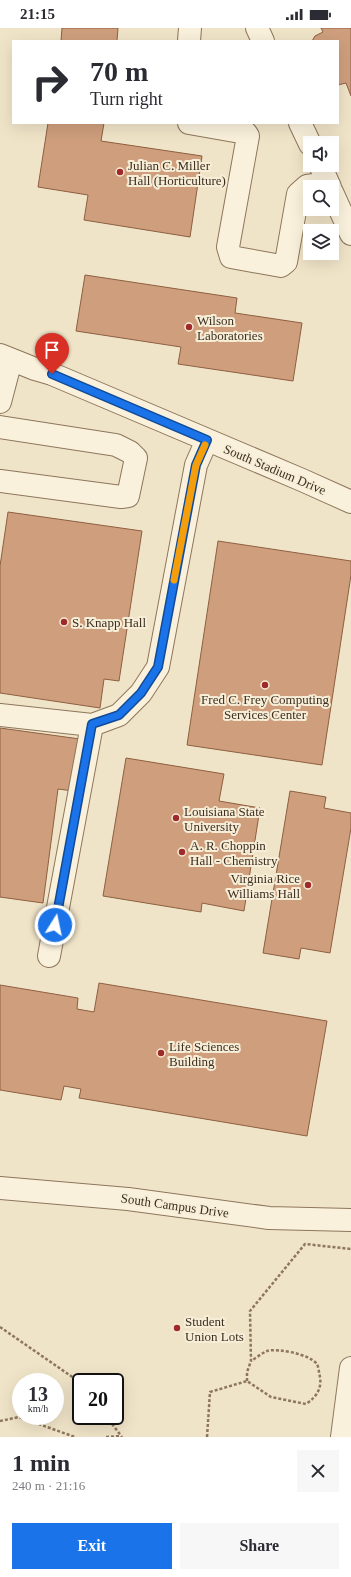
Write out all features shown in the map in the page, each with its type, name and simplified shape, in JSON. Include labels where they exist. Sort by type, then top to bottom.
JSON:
[{"type":"street","points":[[189,40],[190,28]]},
{"type":"street","points":[[257,28],[263,40]]},
{"type":"street","points":[[196,124],[246,133],[248,136],[228,247],[231,257],[281,266],[286,262],[298,194],[303,190]]},
{"type":"street","points":[[300,124],[306,136]]},
{"type":"street","points":[[339,208],[351,234]]},
{"type":"street","points":[[0,402],[5,357]]},
{"type":"street","name":"South Stadium Drive","points":[[5,357],[52,374],[351,502]]},
{"type":"street","points":[[0,427],[116,445],[130,452],[136,458],[128,496],[121,497],[0,481]]},
{"type":"street","points":[[0,715],[92,724],[119,715],[141,693],[158,667],[196,465],[207,440]]},
{"type":"street","points":[[49,956],[92,724]]},
{"type":"street","name":"South Campus Drive","points":[[0,1188],[128,1198],[269,1218],[351,1220]]},
{"type":"street","points":[[342,1437],[351,1368]]},
{"type":"path","points":[[247,1381],[247,1372],[251,1361],[250,1311],[305,1244],[351,1249]]},
{"type":"path","points":[[0,1326],[72,1377]]},
{"type":"path","points":[[247,1381],[271,1397],[306,1404],[315,1398],[321,1386],[321,1377],[317,1364],[307,1356],[276,1350],[266,1352],[251,1361]]},
{"type":"path","points":[[207,1437],[210,1392],[247,1381]]},
{"type":"path","points":[[0,1421],[19,1417],[75,1437]]},
{"type":"path","points":[[113,1425],[121,1436]]},
{"type":"path","points":[[106,1437],[121,1436]]},
{"type":"building","points":[[62,28],[118,28],[117,40],[61,40]]},
{"type":"building","points":[[321,28],[351,28],[351,96],[346,83],[339,85],[339,40],[313,40],[315,36],[323,32]]},
{"type":"building","name":"Julian C. Miller Hall (Horticulture)","points":[[48,124],[104,124],[101,141],[202,156],[190,237],[84,220],[88,195],[38,187]]},
{"type":"building","name":"Wilson Laboratories","points":[[85,275],[237,298],[235,313],[302,323],[293,381],[178,364],[181,347],[76,331]]},
{"type":"building","name":"S. Knapp Hall","points":[[8,512],[142,531],[119,681],[104,679],[100,708],[0,693],[0,566]]},
{"type":"building","name":"Fred C. Frey Computing Services Center","points":[[218,541],[351,561],[351,575],[322,765],[187,745]]},
{"type":"building","points":[[0,728],[80,739],[73,791],[58,789],[43,903],[0,897]]},
{"type":"building","name":"A. R. Choppin Hall - Chemistry","points":[[126,758],[224,774],[219,801],[260,808],[244,911],[202,903],[201,912],[103,896]]},
{"type":"building","name":"Virginia Rice Williams Hall","points":[[290,791],[326,797],[324,808],[351,813],[351,828],[330,953],[301,948],[299,959],[263,953]]},
{"type":"building","name":"Life Sciences Building","points":[[99,983],[327,1021],[307,1136],[79,1098],[81,1089],[64,1086],[61,1100],[0,1090],[0,985],[78,998],[77,1009],[94,1012]]},
{"type":"slow traffic","points":[[174,580],[196,465],[205,445]]},
{"type":"place","name":"Julian C. Miller Hall (Horticulture)","points":[[120,172]]},
{"type":"place","name":"Wilson Laboratories","points":[[189,327]]},
{"type":"place","name":"S. Knapp Hall","points":[[64,622]]},
{"type":"place","name":"Fred C. Frey Computing Services Center","points":[[265,685]]},
{"type":"place","name":"Louisiana State University","points":[[176,818]]},
{"type":"place","name":"A. R. Choppin Hall - Chemistry","points":[[182,852]]},
{"type":"place","name":"Virginia Rice Williams Hall","points":[[308,885]]},
{"type":"place","name":"Life Sciences Building","points":[[161,1053]]},
{"type":"place","name":"Student Union Lots","points":[[177,1328]]},
{"type":"route","points":[[52,374],[207,440],[196,465],[158,667],[141,693],[119,715],[92,724],[55,925]]}]
